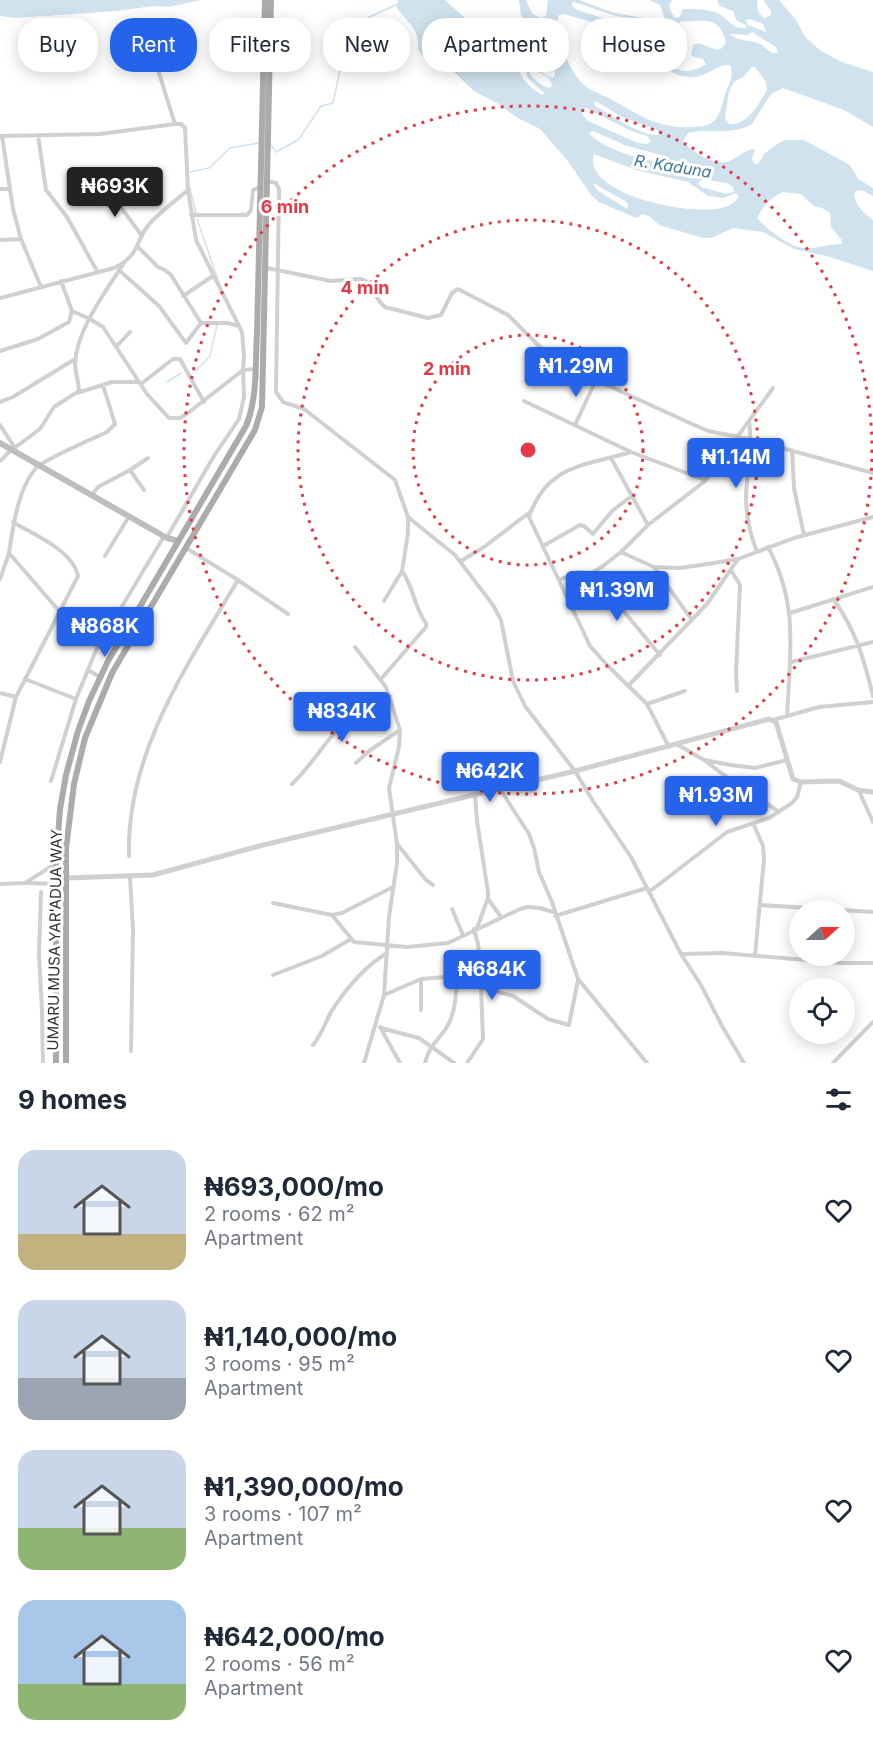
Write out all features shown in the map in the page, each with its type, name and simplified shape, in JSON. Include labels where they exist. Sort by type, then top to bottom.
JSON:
[{"type":"main road","name":"UMARU MUSA YAR'ADUA WAY","points":[[265,0],[268,18]]},
{"type":"main road","name":"UMARU MUSA YAR'ADUA WAY","points":[[268,18],[271,0]]},
{"type":"main road","name":"UMARU MUSA YAR'ADUA WAY","points":[[56,1063],[56,864],[60,809],[69,764],[85,711],[100,677],[246,426],[253,402],[266,72]]},
{"type":"main road","name":"UMARU MUSA YAR'ADUA WAY","points":[[66,1063],[66,878],[69,816],[85,738],[112,673],[245,447],[259,419],[264,392],[268,72]]},
{"type":"main road","points":[[0,445],[13,450],[165,538],[178,541]]},
{"type":"main road","points":[[39,466],[165,538],[174,548]]},
{"type":"main road","points":[[56,902],[66,902]]},
{"type":"street","points":[[159,72],[175,124]]},
{"type":"street","points":[[41,286],[21,239],[1,136],[100,134],[181,124],[185,128],[188,190],[196,240],[239,326],[243,340],[244,397],[239,419],[98,648],[76,699],[51,781]]},
{"type":"street","points":[[38,135],[46,190],[67,217],[97,271]]},
{"type":"street","points":[[268,181],[276,183],[279,189],[276,392],[283,402],[304,409],[393,478],[408,517],[408,533],[402,571],[384,601]]},
{"type":"street","points":[[110,186],[120,206],[142,236]]},
{"type":"street","points":[[191,215],[247,215],[251,210],[254,190],[261,187]]},
{"type":"street","points":[[0,189],[10,189]]},
{"type":"street","points":[[0,298],[114,268],[124,263],[138,247],[142,236],[152,222],[188,190]]},
{"type":"street","points":[[0,240],[21,239]]},
{"type":"street","points":[[138,247],[158,267],[171,275],[201,322]]},
{"type":"street","points":[[76,394],[80,388],[75,359],[101,296],[124,263]]},
{"type":"street","points":[[114,268],[120,270],[159,306],[186,343],[201,322]]},
{"type":"street","points":[[267,268],[331,281],[360,279],[366,282],[385,307],[428,318],[441,315],[452,293],[458,289],[508,315],[540,346],[596,380],[708,431],[750,439],[873,473]]},
{"type":"street","points":[[183,296],[213,276]]},
{"type":"street","points":[[0,351],[38,339],[69,322],[72,311],[61,281]]},
{"type":"street","points":[[72,311],[103,327],[156,406],[169,418],[180,418],[204,402],[243,370],[255,369]]},
{"type":"street","points":[[201,322],[239,326]]},
{"type":"street","points":[[117,346],[130,332]]},
{"type":"street","points":[[0,461],[40,429],[54,408],[76,394],[118,381],[141,383],[173,359],[180,358],[204,402]]},
{"type":"street","points":[[0,402],[13,397],[75,359]]},
{"type":"street","points":[[575,425],[596,380]]},
{"type":"street","points":[[0,579],[9,553],[14,522],[23,491],[39,466],[107,432],[113,426],[114,418],[103,385]]},
{"type":"street","points":[[559,580],[578,572],[592,573],[621,552],[648,525],[705,481],[773,388]]},
{"type":"street","points":[[524,401],[631,452],[705,481]]},
{"type":"street","points":[[749,421],[747,517],[757,552]]},
{"type":"street","points":[[0,425],[13,450]]},
{"type":"street","points":[[792,450],[794,488],[804,535]]},
{"type":"street","points":[[631,452],[577,466],[558,474],[540,494],[529,517],[590,646],[647,704],[669,747]]},
{"type":"street","points":[[92,495],[98,487],[148,458]]},
{"type":"street","points":[[611,458],[648,525]]},
{"type":"street","points":[[130,470],[144,490]]},
{"type":"street","points":[[543,546],[580,525],[593,534],[612,511],[633,495]]},
{"type":"street","points":[[461,561],[484,547],[531,511]]},
{"type":"street","points":[[408,517],[461,561],[493,605],[501,620],[513,681],[525,706],[575,771],[631,857],[681,954],[744,1063]]},
{"type":"street","points":[[621,552],[654,567],[679,568],[738,559],[804,535],[873,517]]},
{"type":"street","points":[[105,556],[128,518]]},
{"type":"street","points":[[0,762],[16,697],[78,576],[68,555],[14,522]]},
{"type":"street","points":[[768,547],[783,576],[790,613],[791,662],[787,716]]},
{"type":"street","points":[[185,548],[288,614]]},
{"type":"street","points":[[9,553],[60,612]]},
{"type":"street","points":[[628,686],[707,604],[738,559]]},
{"type":"street","points":[[654,567],[692,620]]},
{"type":"street","points":[[731,570],[740,585],[737,692]]},
{"type":"street","points":[[381,679],[426,627],[408,579],[402,571]]},
{"type":"street","points":[[592,573],[660,655]]},
{"type":"street","points":[[129,855],[129,840],[140,772],[160,717],[185,669],[238,580]]},
{"type":"street","points":[[790,613],[873,588]]},
{"type":"street","points":[[834,600],[847,618],[860,645],[873,696]]},
{"type":"street","points":[[791,662],[873,642]]},
{"type":"street","points":[[355,647],[381,679],[390,696],[400,730],[399,747],[388,788],[398,844],[384,995],[364,1063]]},
{"type":"street","points":[[88,670],[100,677]]},
{"type":"street","points":[[25,679],[76,699]]},
{"type":"street","points":[[647,704],[685,691]]},
{"type":"street","points":[[0,693],[16,697]]},
{"type":"street","points":[[292,784],[307,770],[340,725],[366,707],[390,696]]},
{"type":"street","points":[[66,878],[153,876],[263,845],[575,771],[769,719],[773,720],[819,707],[873,702]]},
{"type":"street","points":[[773,720],[776,722],[793,778],[801,782],[839,781],[858,790],[873,792]]},
{"type":"street","points":[[356,763],[369,751],[400,730]]},
{"type":"street","points":[[678,745],[704,760],[752,796],[778,812]]},
{"type":"street","points":[[704,760],[755,768],[787,760]]},
{"type":"street","points":[[332,915],[351,939],[359,944],[407,946],[448,943],[501,916],[527,907],[555,914],[648,890],[718,838],[778,812],[792,803],[797,797],[801,782]]},
{"type":"street","points":[[500,788],[529,834],[539,872],[578,979],[647,1063]]},
{"type":"street","points":[[858,790],[873,822]]},
{"type":"street","points":[[475,794],[488,898],[501,916]]},
{"type":"street","points":[[753,823],[764,851],[755,955]]},
{"type":"street","points":[[398,844],[426,880],[433,885]]},
{"type":"street","points":[[25,883],[56,864]]},
{"type":"street","points":[[130,877],[133,930],[131,1051]]},
{"type":"street","points":[[0,885],[56,884]]},
{"type":"street","points":[[273,903],[332,915],[342,913],[394,887]]},
{"type":"street","points":[[41,892],[39,954],[43,1063]]},
{"type":"street","points":[[467,1063],[483,1039],[481,974],[476,928],[488,898]]},
{"type":"street","points":[[759,905],[873,912]]},
{"type":"street","points":[[452,909],[464,935]]},
{"type":"street","points":[[273,975],[322,956],[351,939]]},
{"type":"street","points":[[313,1046],[343,994],[368,967],[387,953]]},
{"type":"street","points":[[681,954],[722,953],[841,963],[873,963]]},
{"type":"street","points":[[384,995],[421,979],[481,974]]},
{"type":"street","points":[[425,1063],[426,1056],[446,1028],[452,1015],[457,976]]},
{"type":"street","points":[[421,979],[421,1010]]},
{"type":"street","points":[[481,986],[513,996],[548,1019],[569,1025],[578,979]]},
{"type":"street","points":[[377,1021],[400,1063]]},
{"type":"street","points":[[833,1063],[873,1022]]},
{"type":"street","points":[[381,1028],[419,1038],[454,1063]]},
{"type":"water","points":[[0,0],[200,0],[169,7],[154,6],[15,18],[0,16]]},
{"type":"water","points":[[398,0],[445,0],[465,18],[422,18],[422,55],[418,50],[417,36],[410,24],[410,18],[405,18],[397,8]]},
{"type":"water","points":[[519,0],[526,0],[532,13],[540,18],[523,18]]},
{"type":"water","points":[[548,0],[579,0],[614,13],[645,18],[616,16],[574,2],[571,4],[575,9],[601,18],[581,19],[564,14],[559,15],[558,18],[540,18],[546,16]]},
{"type":"water","points":[[649,0],[672,0],[669,5],[675,18],[665,18],[660,5]]},
{"type":"water","name":"R. Kaduna","points":[[717,0],[758,0],[758,10],[765,18],[771,15],[771,11],[763,0],[779,0],[796,20],[805,37],[821,51],[842,62],[873,72],[873,127],[844,110],[783,88],[771,94],[752,124],[736,130],[688,133],[683,141],[698,154],[717,162],[730,161],[755,149],[752,159],[755,164],[758,164],[764,154],[777,144],[785,140],[804,140],[850,165],[858,179],[873,188],[873,196],[862,190],[854,194],[858,206],[873,220],[873,271],[830,257],[794,249],[763,232],[733,228],[711,238],[703,238],[659,225],[649,216],[642,214],[637,218],[599,202],[540,129],[474,91],[454,72],[520,72],[530,86],[543,95],[544,93],[528,78],[526,72],[530,72],[537,81],[549,88],[552,86],[550,80],[538,72],[541,72],[552,78],[555,72],[569,72],[569,63],[581,82],[591,90],[649,120],[681,127],[707,125],[719,115],[731,77],[730,65],[697,77],[682,76],[672,72],[687,72],[706,64],[703,59],[693,57],[691,54],[693,45],[698,43],[718,50],[726,42],[723,33],[714,23],[675,18],[680,17],[682,10],[685,9],[707,10],[719,14],[733,25],[742,28],[747,27],[737,21],[733,11],[720,6]],"holes":[[[750,19],[763,24],[766,32],[748,25],[745,20]],[[752,32],[776,47],[778,53],[771,52],[758,43],[742,40],[730,34],[747,35]],[[755,67],[766,82],[767,90],[747,118],[736,124],[729,124],[725,118],[729,91],[734,82]],[[596,101],[620,116],[657,130],[660,134],[653,135],[637,130],[595,106]],[[586,108],[629,130],[647,136],[651,141],[647,144],[638,143],[588,121],[582,110]],[[593,131],[627,146],[665,156],[670,161],[651,161],[640,158],[615,150],[589,133]],[[594,154],[636,170],[688,182],[708,196],[723,198],[736,193],[739,197],[728,206],[694,209],[646,201],[606,182],[595,169]],[[702,179],[727,183],[733,187],[734,192],[726,194],[701,187],[698,183]],[[593,183],[625,201],[628,204],[627,209],[597,190]],[[783,192],[801,194],[814,206],[830,213],[831,227],[841,239],[842,244],[814,248],[799,247],[766,227],[757,218],[764,206]]]},
{"type":"waterway","points":[[271,145],[276,152],[299,139],[321,106],[333,103],[343,56],[369,17],[398,4]]},
{"type":"waterway","points":[[190,172],[209,168],[230,148],[259,143]]},
{"type":"waterway","points":[[190,189],[196,213]]},
{"type":"waterway","points":[[197,219],[219,283]]},
{"type":"waterway","points":[[196,371],[210,356],[217,325]]},
{"type":"waterway","points":[[167,382],[181,373]]}]
